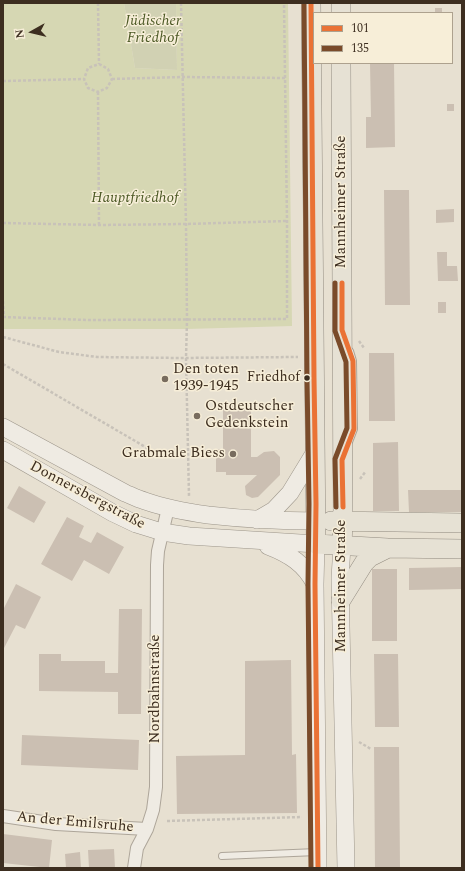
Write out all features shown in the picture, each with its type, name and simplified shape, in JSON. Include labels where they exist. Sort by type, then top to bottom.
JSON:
[{"type":"main road","name":"Mannheimer Straße","points":[[311,3],[318,860]]},
{"type":"main road","name":"Mannheimer Straße","points":[[341,64],[343,521],[340,578],[346,868]]},
{"type":"main road","name":"Donnersbergstraße","points":[[3,427],[125,493],[168,508],[257,520],[462,523]]},
{"type":"main road","name":"Donnersbergstraße","points":[[3,450],[113,513],[136,524],[162,532],[189,536],[342,546],[462,549]]},
{"type":"main road","points":[[257,520],[274,510],[290,493],[315,452]]},
{"type":"main road","points":[[255,541],[283,551],[290,556],[305,568],[315,584]]},
{"type":"main road","points":[[341,600],[364,563],[370,557],[388,548]]},
{"type":"street","name":"Nordbahnstraße","points":[[134,868],[137,848],[147,829],[153,810],[156,787],[157,565],[158,551],[168,508]]},
{"type":"street","name":"An der Emilsruhe","points":[[3,816],[56,824],[147,829]]},
{"type":"lane","points":[[222,856],[318,860]]},
{"type":"path","points":[[98,3],[99,64]]},
{"type":"path","points":[[181,3],[186,224],[186,358],[190,512]]},
{"type":"path","points":[[3,301],[3,317],[88,320],[287,319],[284,3]]},
{"type":"path","points":[[99,64],[108,69],[112,79],[107,88],[98,92],[88,88],[84,79],[88,68],[99,64]]},
{"type":"path","points":[[112,79],[182,77],[285,78]]},
{"type":"path","points":[[3,81],[84,79]]},
{"type":"path","points":[[98,92],[99,225]]},
{"type":"path","points":[[3,223],[99,225],[287,221]]},
{"type":"path","points":[[3,337],[59,352],[97,357],[300,357]]},
{"type":"path","points":[[3,364],[154,452],[188,456]]},
{"type":"path","points":[[166,821],[303,817],[318,818]]},
{"type":"green space","name":"Hauptfriedhof","points":[[3,3],[124,3],[135,68],[177,70],[176,3],[288,3],[292,326],[187,329],[3,329]]},
{"type":"green space","name":"Jüdischer Friedhof","points":[[124,3],[176,3],[177,70],[135,68]]},
{"type":"building","points":[[435,8],[442,8],[442,12],[435,12]]},
{"type":"building","points":[[370,64],[394,64],[395,147],[366,148],[366,117],[371,117]]},
{"type":"building","points":[[447,104],[454,104],[454,111],[447,111]]},
{"type":"building","points":[[384,190],[409,190],[410,305],[385,305]]},
{"type":"building","points":[[454,209],[454,222],[436,223],[436,210]]},
{"type":"building","points":[[437,252],[447,252],[447,266],[457,266],[458,281],[438,281]]},
{"type":"building","points":[[438,302],[446,302],[446,313],[438,313]]},
{"type":"building","points":[[369,353],[394,353],[395,421],[369,421]]},
{"type":"building","name":"Grabmale Biess","points":[[223,405],[251,405],[251,457],[257,457],[264,452],[274,451],[280,457],[280,475],[258,497],[252,498],[246,495],[245,486],[257,475],[226,475],[226,472],[216,472],[216,449],[223,449]]},
{"type":"building","points":[[398,442],[399,511],[373,511],[373,443]]},
{"type":"building","points":[[19,486],[46,502],[34,523],[7,508]]},
{"type":"building","points":[[408,490],[462,490],[462,512],[409,512]]},
{"type":"building","points":[[67,517],[84,526],[79,537],[91,543],[97,532],[124,547],[109,574],[84,560],[72,581],[41,564]]},
{"type":"building","points":[[462,567],[462,589],[409,590],[409,568]]},
{"type":"building","points":[[372,569],[397,569],[397,641],[372,641]]},
{"type":"building","points":[[16,584],[41,597],[25,629],[16,625],[3,650],[3,610]]},
{"type":"building","points":[[119,609],[142,609],[141,714],[118,714],[118,692],[39,691],[39,654],[61,654],[61,661],[105,661],[105,673],[118,673]]},
{"type":"building","points":[[374,654],[398,654],[399,727],[375,727]]},
{"type":"building","points":[[291,660],[292,755],[296,754],[297,813],[177,814],[176,756],[245,755],[245,661]]},
{"type":"building","points":[[22,735],[139,740],[138,770],[21,765]]},
{"type":"building","points":[[374,747],[399,747],[400,868],[375,868]]},
{"type":"building","points":[[3,834],[52,840],[49,868],[3,863]]},
{"type":"building","points":[[114,849],[115,868],[89,868],[88,850]]},
{"type":"building","points":[[80,852],[81,868],[66,868],[65,854]]},
{"type":"transit line","name":"135","points":[[304,3],[311,868]]},
{"type":"transit line","name":"101","points":[[311,3],[318,868]]},
{"type":"transit line","name":"135","points":[[335,283],[335,331],[346,362],[347,428],[335,459],[336,507]]},
{"type":"transit line","name":"101","points":[[342,283],[342,330],[353,361],[354,429],[342,460],[343,507]]},
{"type":"place","name":"Friedhof","points":[[307,378]]},
{"type":"place","name":"Den toten 1939-1945","points":[[165,379]]},
{"type":"place","name":"Ostdeutscher Gedenkstein","points":[[197,416]]},
{"type":"place","name":"Grabmale Biess","points":[[233,454]]}]
